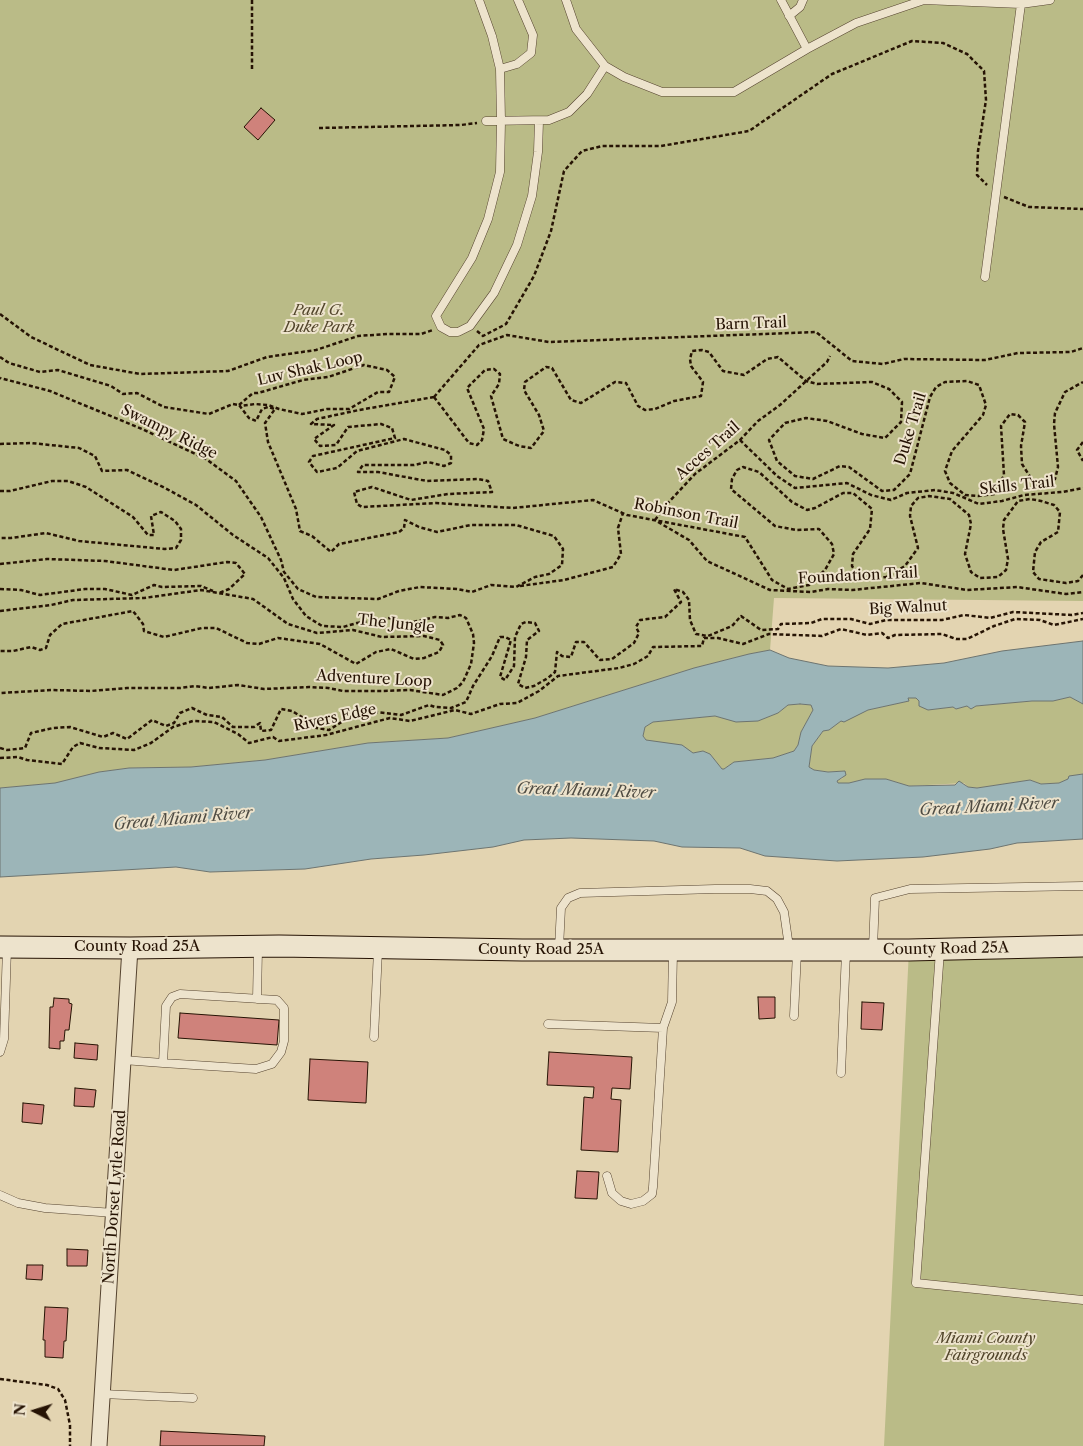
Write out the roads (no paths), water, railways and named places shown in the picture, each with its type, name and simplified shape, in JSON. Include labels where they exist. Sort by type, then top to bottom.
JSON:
[{"type":"main road","name":"County Road 25A","points":[[4,947],[873,950],[1083,946]]},
{"type":"street","name":"North Dorset Lytle Road","points":[[99,1446],[130,948]]},
{"type":"lane","points":[[479,0],[492,36],[500,69],[500,172],[488,219],[472,258],[436,316],[441,327],[450,332],[458,332],[470,326],[494,293],[517,245],[532,196],[538,152],[539,121]]},
{"type":"lane","points":[[500,69],[517,64],[531,53],[532,35],[518,0]]},
{"type":"lane","points":[[566,0],[576,29],[605,66],[624,77],[662,92],[734,92],[856,23],[924,0],[1021,4],[1050,0]]},
{"type":"lane","points":[[781,0],[807,49]]},
{"type":"lane","points":[[789,16],[800,7],[803,0]]},
{"type":"lane","points":[[985,277],[1021,4]]},
{"type":"lane","points":[[486,121],[549,120],[569,112],[587,94],[605,66]]},
{"type":"lane","points":[[873,950],[875,898],[910,889],[1083,886]]},
{"type":"lane","points":[[559,950],[561,908],[568,898],[580,893],[716,889],[766,891],[777,899],[784,912],[793,950],[794,1016]]},
{"type":"lane","points":[[0,1052],[4,1040],[4,947]]},
{"type":"lane","points":[[258,947],[258,999]]},
{"type":"lane","points":[[374,1037],[378,948]]},
{"type":"lane","points":[[940,949],[916,1283],[1083,1300]]},
{"type":"lane","points":[[608,1176],[612,1192],[621,1201],[631,1204],[643,1201],[652,1194],[654,1187],[663,1028],[672,1002],[673,950]]},
{"type":"lane","points":[[841,1073],[846,950]]},
{"type":"lane","points":[[123,1060],[164,1063],[256,1069],[272,1064],[281,1052],[284,1041],[284,1008],[277,1000],[180,994],[172,997],[166,1006],[164,1063]]},
{"type":"lane","points":[[548,1024],[663,1028]]},
{"type":"lane","points":[[0,1195],[18,1203],[44,1208],[114,1213]]},
{"type":"lane","points":[[102,1394],[194,1398]]},
{"type":"water","name":"Great Miami River","points":[[1083,641],[1083,704],[1070,697],[1053,701],[976,706],[971,709],[967,706],[956,709],[953,707],[928,710],[919,706],[919,701],[916,698],[908,698],[909,701],[868,710],[844,722],[841,721],[829,730],[823,731],[812,746],[809,767],[814,770],[828,772],[845,771],[846,775],[837,781],[838,783],[849,783],[865,779],[886,779],[909,786],[955,785],[959,781],[968,787],[977,788],[1030,780],[1041,784],[1059,783],[1068,779],[1069,776],[1083,774],[1083,839],[1017,843],[990,849],[923,857],[837,861],[765,856],[740,848],[682,847],[654,841],[571,838],[524,840],[493,847],[371,859],[305,869],[210,872],[176,867],[0,877],[0,788],[55,783],[99,772],[129,768],[191,767],[265,760],[368,743],[448,738],[535,718],[694,668],[770,650],[789,658],[828,666],[888,668],[944,663],[1002,651]],"holes":[[[788,705],[811,705],[813,710],[801,732],[798,745],[794,751],[773,758],[734,762],[724,769],[710,754],[703,751],[693,753],[682,745],[646,740],[643,736],[645,727],[653,722],[715,716],[736,722],[758,721],[778,713]]]},
{"type":"park label","name":"Paul G. Duke Park","points":[[319,320]]},
{"type":"park label","name":"Miami County Fairgrounds","points":[[986,1348]]}]
